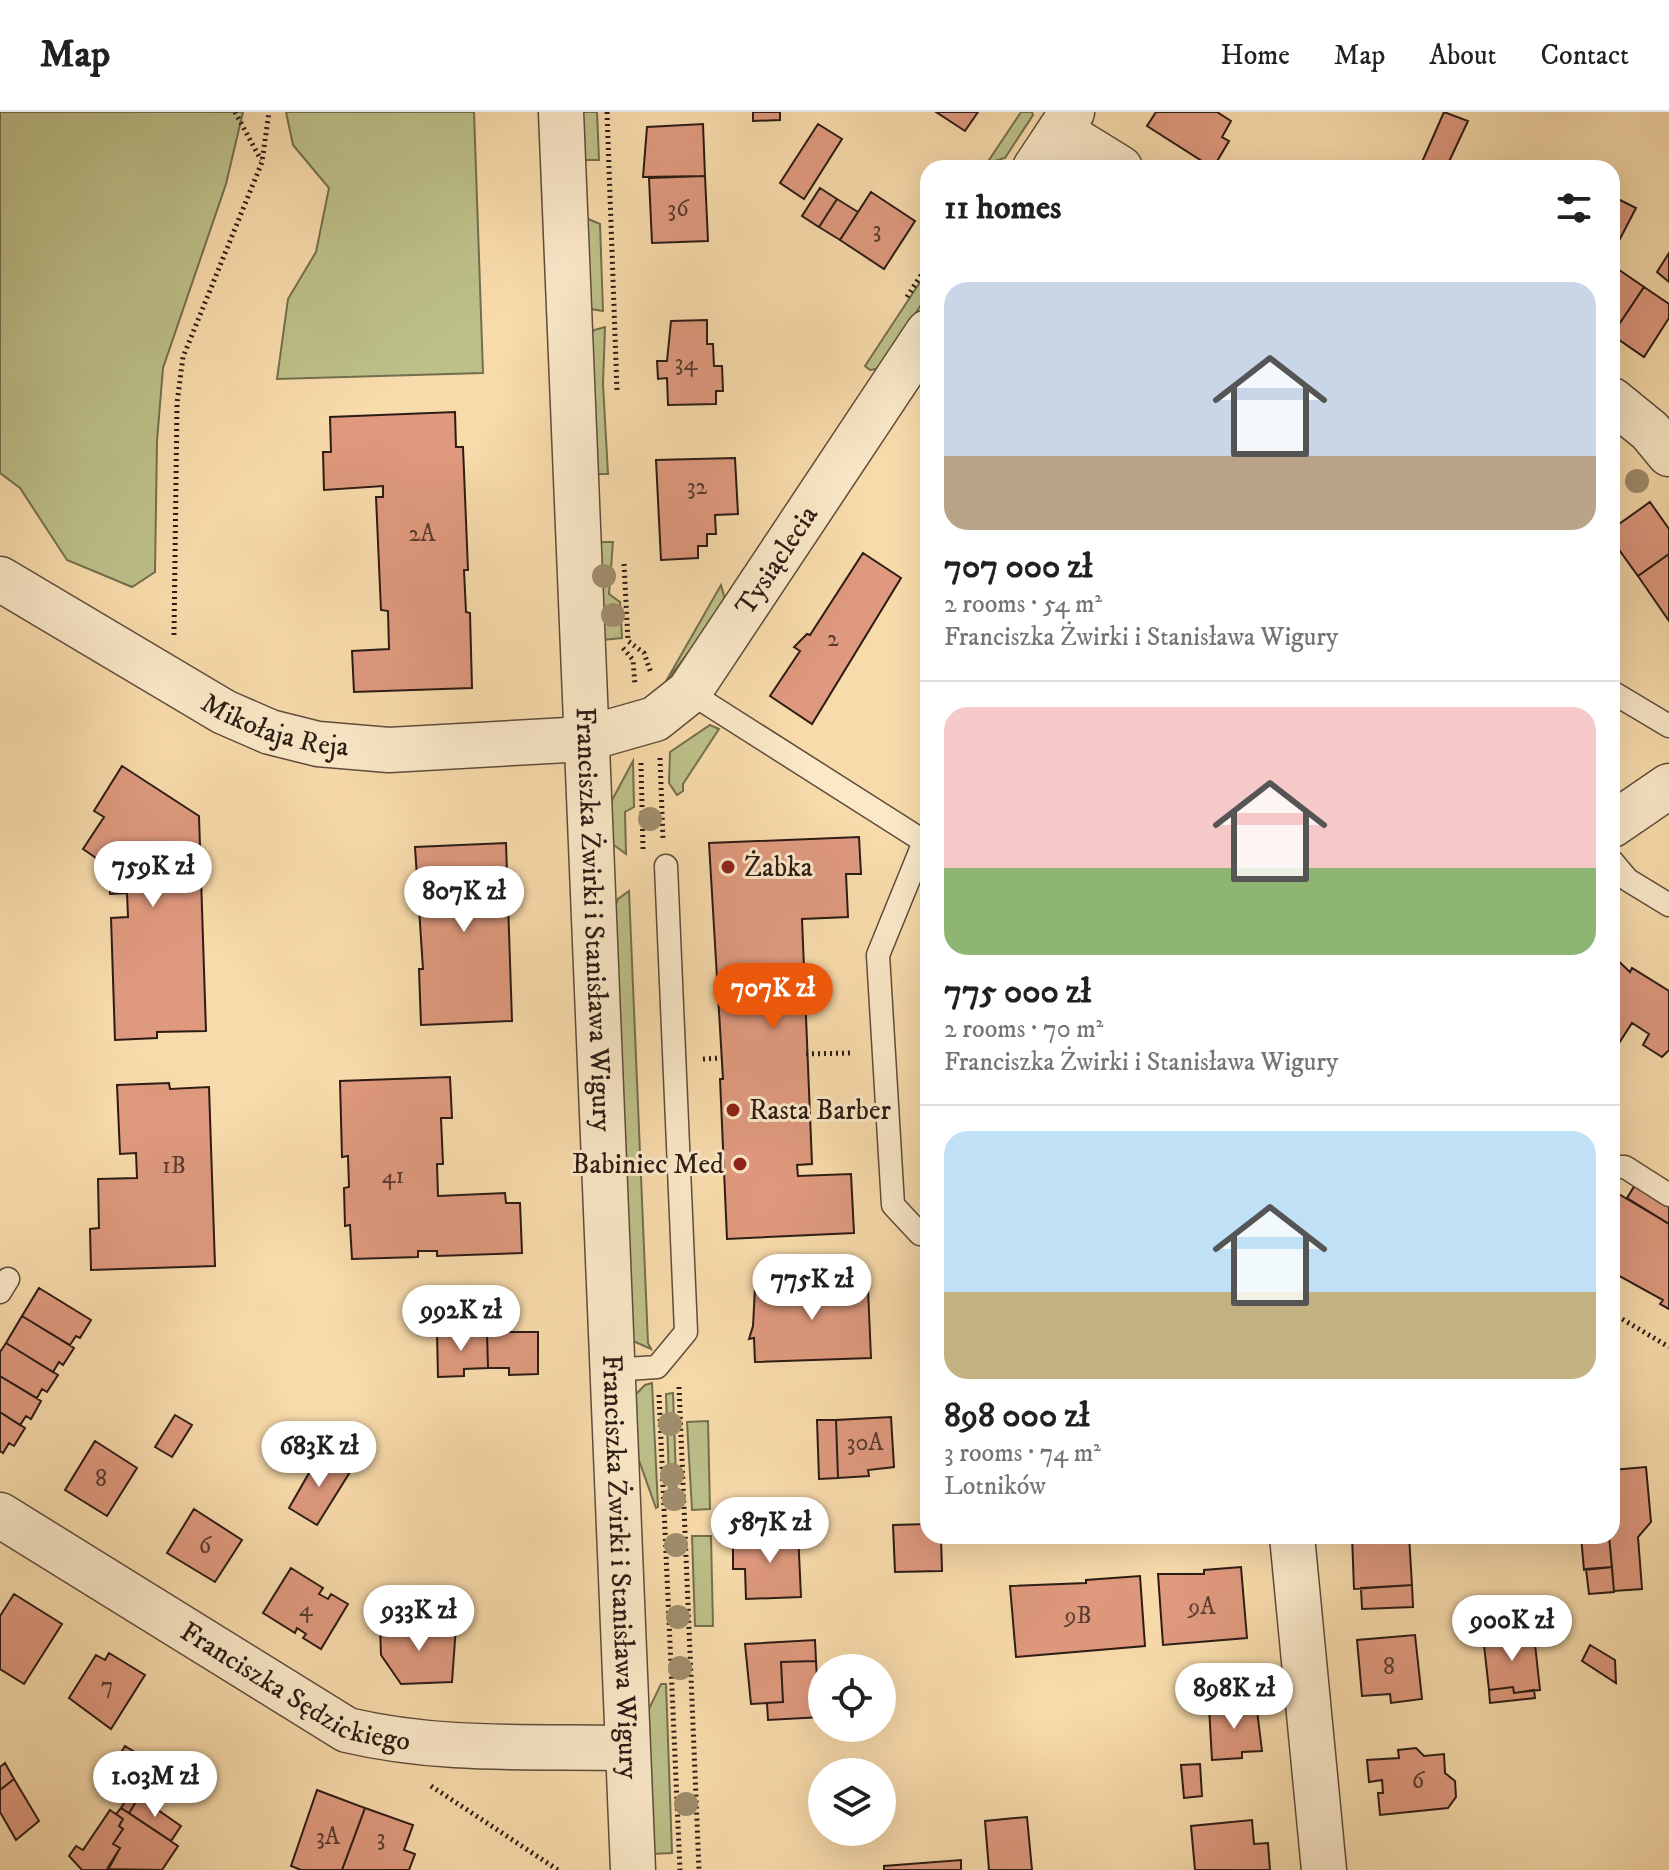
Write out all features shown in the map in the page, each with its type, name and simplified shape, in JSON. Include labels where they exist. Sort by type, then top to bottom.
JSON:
[{"type":"street","name":"Franciszka Żwirki i Stanisława Wigury","points":[[561,112],[633,1870]]},
{"type":"street","points":[[1040,160],[1066,121],[1111,160]]},
{"type":"street","name":"Tysiąclecia","points":[[585,739],[655,719],[671,687],[920,343]]},
{"type":"street","points":[[1620,407],[1650,431],[1669,454]]},
{"type":"street","name":"Mikołaja Reja","points":[[0,579],[250,724],[318,744],[389,750],[585,739]]},
{"type":"street","points":[[1620,820],[1669,786]]},
{"type":"street","name":"Franciszka Sędzickiego","points":[[0,1515],[347,1730],[399,1742],[453,1747],[626,1748]]},
{"type":"street","points":[[1293,1544],[1324,1870]]},
{"type":"lane","points":[[671,687],[920,839]]},
{"type":"lane","points":[[1620,697],[1669,726]]},
{"type":"lane","points":[[920,857],[878,955],[893,1205],[920,1234]]},
{"type":"lane","points":[[611,1370],[657,1367],[686,1332],[666,866]]},
{"type":"lane","points":[[1620,870],[1628,880],[1669,905]]},
{"type":"lane","points":[[1620,1167],[1625,1167],[1669,1195]]},
{"type":"path","points":[[235,112],[262,162]]},
{"type":"path","points":[[174,682],[177,403],[183,357],[262,162],[269,112]]},
{"type":"path","points":[[607,112],[617,402]]},
{"type":"path","points":[[623,549],[628,641],[644,653],[671,687]]},
{"type":"path","points":[[806,1054],[884,1052]]},
{"type":"path","points":[[1620,1318],[1669,1347]]},
{"type":"path","points":[[426,1782],[558,1870]]},
{"type":"green space","points":[[0,112],[243,112],[226,184],[163,368],[157,441],[155,572],[132,587],[67,560],[20,488],[0,473]]},
{"type":"green space","points":[[286,112],[474,112],[483,373],[277,379],[288,299],[316,252],[329,188],[293,145]]},
{"type":"green space","points":[[582,112],[597,112],[599,160],[584,160]]},
{"type":"green space","points":[[1021,112],[1032,112],[1005,158],[989,160]]},
{"type":"green space","points":[[586,218],[600,224],[603,311],[591,309],[588,304]]},
{"type":"green space","points":[[920,282],[920,306],[880,368],[870,370],[865,366]]},
{"type":"green space","points":[[605,327],[603,384],[608,474],[597,474],[589,338],[594,330]]},
{"type":"green space","points":[[602,542],[613,542],[609,594],[620,602],[622,638],[603,640],[598,551]]},
{"type":"green space","points":[[721,585],[726,603],[665,683]]},
{"type":"green space","points":[[710,725],[719,729],[683,784],[683,791],[677,795],[669,783],[670,752]]},
{"type":"green space","points":[[633,761],[634,807],[625,812],[626,854],[611,843],[611,802]]},
{"type":"green space","points":[[629,891],[648,1343],[651,1349],[633,1341],[615,906],[618,899]]},
{"type":"green space","points":[[652,1383],[656,1508],[636,1452],[634,1396],[645,1385]]},
{"type":"green space","points":[[673,1393],[677,1507],[670,1507],[666,1394]]},
{"type":"green space","points":[[708,1421],[710,1509],[692,1510],[687,1422]]},
{"type":"green space","points":[[692,1536],[711,1536],[713,1626],[695,1626]]},
{"type":"green space","points":[[661,1684],[666,1684],[672,1853],[651,1854],[647,1713]]},
{"type":"building","points":[[753,112],[780,112],[780,120],[753,121]]},
{"type":"building","points":[[936,112],[978,112],[965,131]]},
{"type":"building","points":[[1156,112],[1217,112],[1231,121],[1222,137],[1229,141],[1218,160],[1200,160],[1147,126]]},
{"type":"building","points":[[1444,112],[1468,121],[1450,160],[1423,160]]},
{"type":"building","points":[[703,124],[705,176],[643,177],[647,127]]},
{"type":"building","points":[[818,124],[842,139],[804,199],[780,183]]},
{"type":"building","points":[[705,176],[708,241],[652,243],[649,178]]},
{"type":"building","points":[[820,188],[837,199],[819,227],[802,216]]},
{"type":"building","points":[[871,192],[915,221],[884,269],[840,240]]},
{"type":"building","points":[[837,199],[858,212],[840,240],[819,227]]},
{"type":"building","points":[[1620,200],[1636,208],[1620,239]]},
{"type":"building","points":[[1669,253],[1669,282],[1657,272]]},
{"type":"building","points":[[1620,270],[1644,287],[1620,323]]},
{"type":"building","points":[[1644,287],[1669,304],[1669,318],[1644,357],[1620,340],[1620,323]]},
{"type":"building","points":[[707,320],[707,344],[713,344],[714,366],[722,366],[723,391],[716,391],[716,404],[668,405],[667,378],[658,379],[657,361],[667,361],[671,321]]},
{"type":"building","points":[[455,412],[456,447],[463,447],[468,570],[464,570],[466,612],[470,613],[472,688],[354,692],[352,651],[389,649],[388,611],[381,610],[376,497],[383,497],[383,486],[324,490],[323,452],[331,452],[330,417]]},
{"type":"building","points":[[735,458],[738,514],[715,515],[716,534],[707,534],[707,546],[698,546],[698,558],[661,560],[656,460]]},
{"type":"building","points":[[1650,502],[1669,529],[1669,554],[1638,576],[1620,551],[1620,523]]},
{"type":"building","points":[[863,553],[901,578],[812,724],[770,696],[800,651],[794,647],[807,634],[810,635]]},
{"type":"building","points":[[1669,554],[1669,621],[1638,576]]},
{"type":"building","points":[[122,766],[199,816],[206,1031],[157,1032],[157,1038],[115,1040],[111,918],[128,917],[127,893],[110,894],[109,867],[83,849],[104,817],[94,811]]},
{"type":"building","points":[[859,837],[861,874],[846,874],[848,917],[802,919],[812,1164],[797,1165],[798,1176],[851,1174],[854,1233],[727,1239],[720,1079],[723,1079],[709,843]]},
{"type":"building","points":[[506,843],[512,1021],[421,1025],[419,969],[423,969],[415,847]]},
{"type":"building","points":[[1620,963],[1630,972],[1632,968],[1669,991],[1669,1050],[1662,1057],[1643,1045],[1649,1034],[1632,1023],[1620,1042]]},
{"type":"building","points":[[450,1077],[452,1118],[441,1118],[443,1164],[437,1164],[438,1196],[505,1193],[506,1203],[520,1203],[522,1253],[437,1256],[437,1251],[418,1251],[418,1257],[352,1259],[350,1225],[345,1226],[344,1188],[349,1187],[348,1156],[342,1157],[340,1081]]},
{"type":"building","points":[[169,1083],[170,1089],[209,1087],[215,1266],[91,1270],[90,1229],[99,1228],[98,1179],[137,1178],[136,1153],[120,1154],[117,1085]]},
{"type":"building","points":[[1637,1182],[1669,1203],[1669,1224],[1627,1198]]},
{"type":"building","points":[[1620,1195],[1669,1224],[1669,1309],[1660,1304],[1663,1300],[1620,1276]]},
{"type":"building","points":[[858,1281],[868,1289],[871,1358],[755,1362],[754,1338],[749,1339],[753,1326],[755,1288]]},
{"type":"building","points":[[39,1288],[91,1320],[80,1338],[76,1336],[70,1345],[22,1316]]},
{"type":"building","points":[[22,1316],[74,1348],[63,1365],[59,1362],[53,1372],[6,1343]]},
{"type":"building","points":[[487,1332],[538,1332],[538,1374],[509,1375],[509,1368],[488,1368]]},
{"type":"building","points":[[487,1332],[488,1368],[464,1369],[464,1376],[438,1377],[437,1333]]},
{"type":"building","points":[[6,1343],[58,1375],[47,1392],[42,1389],[37,1398],[0,1376],[0,1352]]},
{"type":"building","points":[[0,1376],[41,1401],[31,1419],[26,1416],[20,1425],[0,1412]]},
{"type":"building","points":[[0,1412],[25,1428],[14,1446],[9,1443],[3,1453],[0,1451]]},
{"type":"building","points":[[175,1415],[192,1425],[172,1457],[155,1447]]},
{"type":"building","points":[[891,1417],[894,1467],[868,1470],[869,1476],[838,1478],[836,1420]]},
{"type":"building","points":[[817,1420],[836,1420],[838,1478],[819,1479]]},
{"type":"building","points":[[95,1441],[137,1468],[107,1516],[65,1490]]},
{"type":"building","points":[[320,1454],[350,1472],[317,1525],[289,1508]]},
{"type":"building","points":[[1646,1467],[1651,1522],[1638,1537],[1642,1589],[1614,1591],[1610,1544],[1620,1544],[1620,1469]]},
{"type":"building","points":[[194,1509],[242,1540],[215,1582],[167,1553]]},
{"type":"building","points":[[920,1524],[920,1544],[941,1544],[942,1571],[895,1572],[893,1525]]},
{"type":"building","points":[[798,1532],[801,1597],[746,1599],[745,1569],[733,1569],[733,1547],[744,1547],[744,1535]]},
{"type":"building","points":[[1352,1544],[1409,1544],[1412,1585],[1354,1589]]},
{"type":"building","points":[[1582,1544],[1610,1544],[1612,1567],[1584,1570]]},
{"type":"building","points":[[1241,1567],[1247,1638],[1163,1645],[1158,1574],[1204,1574],[1204,1570]]},
{"type":"building","points":[[1612,1567],[1614,1592],[1589,1594],[1586,1569]]},
{"type":"building","points":[[291,1568],[323,1588],[319,1594],[328,1599],[331,1594],[348,1604],[321,1649],[303,1638],[306,1634],[297,1628],[295,1633],[263,1613]]},
{"type":"building","points":[[1140,1576],[1145,1646],[1016,1657],[1010,1586],[1086,1583],[1086,1580]]},
{"type":"building","points":[[1412,1585],[1413,1607],[1362,1609],[1361,1588]]},
{"type":"building","points":[[14,1594],[62,1624],[24,1684],[0,1669],[0,1616]]},
{"type":"building","points":[[380,1626],[456,1626],[452,1682],[401,1684],[381,1655]]},
{"type":"building","points":[[1509,1634],[1509,1637],[1534,1635],[1540,1690],[1514,1693],[1513,1687],[1489,1690],[1483,1636]]},
{"type":"building","points":[[1415,1635],[1422,1699],[1391,1703],[1390,1694],[1362,1696],[1357,1640]]},
{"type":"building","points":[[815,1640],[816,1654],[808,1654],[808,1661],[781,1662],[783,1702],[751,1704],[745,1644]]},
{"type":"building","points":[[1590,1645],[1615,1660],[1616,1683],[1582,1661]]},
{"type":"building","points":[[109,1653],[145,1675],[111,1729],[69,1698],[96,1655],[105,1660]]},
{"type":"building","points":[[808,1661],[808,1718],[768,1720],[767,1703],[783,1702],[781,1662]]},
{"type":"building","points":[[1513,1687],[1514,1693],[1534,1690],[1535,1698],[1490,1703],[1489,1690]]},
{"type":"building","points":[[1256,1702],[1262,1751],[1242,1752],[1242,1758],[1212,1760],[1209,1707]]},
{"type":"building","points":[[125,1746],[138,1754],[118,1786],[105,1778]]},
{"type":"building","points":[[1416,1748],[1424,1756],[1444,1754],[1445,1773],[1455,1781],[1456,1797],[1448,1808],[1380,1815],[1378,1793],[1383,1793],[1382,1780],[1369,1782],[1367,1760],[1399,1758],[1398,1750]]},
{"type":"building","points":[[5,1763],[14,1779],[0,1790],[0,1767]]},
{"type":"building","points":[[1200,1764],[1202,1796],[1184,1798],[1181,1765]]},
{"type":"building","points":[[14,1779],[39,1821],[16,1840],[0,1812],[0,1790]]},
{"type":"building","points":[[138,1781],[156,1794],[149,1804],[139,1797],[129,1813],[121,1808]]},
{"type":"building","points":[[317,1790],[365,1808],[342,1870],[301,1870],[291,1866]]},
{"type":"building","points":[[139,1797],[181,1826],[171,1841],[129,1813]]},
{"type":"building","points":[[121,1808],[178,1846],[162,1870],[107,1869],[120,1848],[113,1844],[123,1829],[119,1826],[123,1819],[116,1814]]},
{"type":"building","points":[[365,1808],[413,1825],[404,1850],[415,1854],[409,1870],[342,1870]]},
{"type":"building","points":[[110,1810],[123,1819],[119,1826],[123,1829],[113,1844],[120,1848],[108,1870],[82,1870],[69,1856],[76,1846],[83,1850]]},
{"type":"building","points":[[1027,1817],[1032,1870],[989,1870],[985,1821]]},
{"type":"building","points":[[1252,1820],[1254,1844],[1268,1843],[1270,1870],[1195,1870],[1191,1826]]},
{"type":"building","points":[[961,1860],[961,1870],[884,1870],[884,1866]]},
{"type":"place","name":"Żabka","points":[[728,867]]},
{"type":"place","name":"Rasta Barber","points":[[733,1110]]},
{"type":"place","name":"Babiniec Med","points":[[740,1164]]}]
